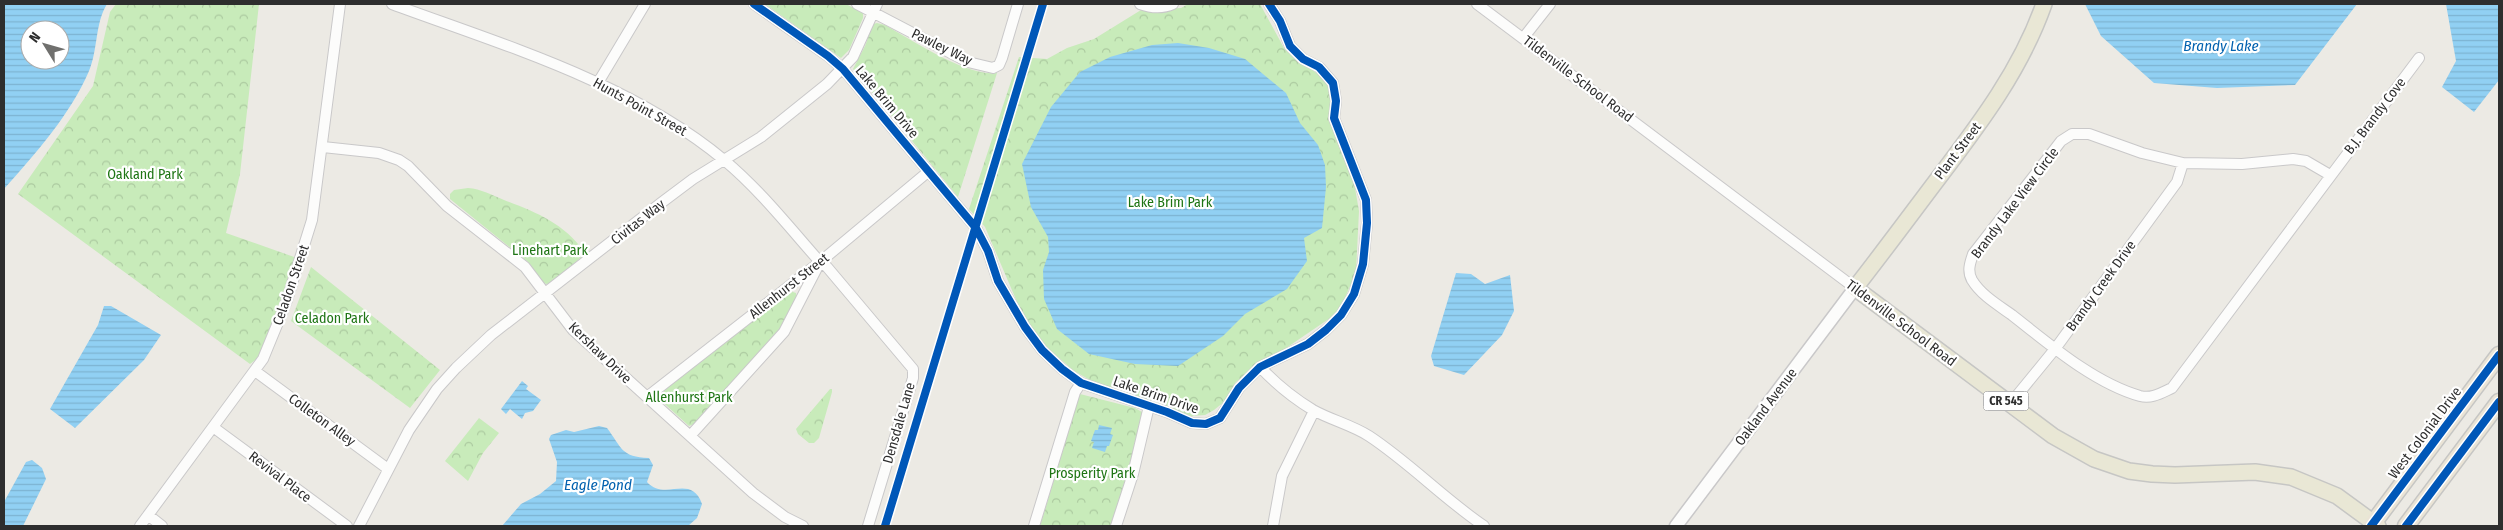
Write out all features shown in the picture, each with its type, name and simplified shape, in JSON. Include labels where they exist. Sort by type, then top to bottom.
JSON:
[{"type":"highway","name":"West Colonial Drive","points":[[2374,525],[2499,355]]},
{"type":"highway","points":[[2406,526],[2499,402]]},
{"type":"main road","name":"Plant Street","points":[[1855,288],[1977,127],[2008,81],[2034,31],[2044,4]]},
{"type":"main road","name":"Tildenville School Road","points":[[1855,288],[2074,450],[2129,471],[2167,475],[2255,472],[2291,477],[2337,496],[2374,525]]},
{"type":"street","name":"Celadon Street","points":[[140,526],[255,371],[273,336],[302,260],[312,220],[323,147],[340,4]]},
{"type":"street","name":"Hunts Point Street","points":[[392,4],[599,82],[667,120],[724,160],[751,183],[820,262]]},
{"type":"street","points":[[599,82],[646,4]]},
{"type":"street","name":"Lake Brim Drive","points":[[754,4],[828,56],[843,69],[929,171],[982,238],[998,281],[1025,327],[1048,356],[1081,383],[1150,406],[1192,423],[1206,424],[1220,418],[1239,388],[1260,367],[1308,344],[1341,315],[1354,294],[1363,264],[1368,223],[1366,200],[1334,118],[1336,101],[1333,83],[1319,67],[1303,59],[1290,46],[1280,21],[1269,4]]},
{"type":"street","name":"Pawley Way","points":[[857,4],[875,8],[968,62],[993,68],[999,65],[1002,58],[1018,4]]},
{"type":"street","points":[[1140,4],[1149,7],[1166,7],[1173,4]]},
{"type":"street","name":"Tildenville School Road","points":[[1476,4],[1524,37],[1855,288]]},
{"type":"street","points":[[1524,37],[1550,4]]},
{"type":"street","name":"Civitas Way","points":[[359,526],[409,430],[437,390],[456,368],[481,343],[693,179],[788,117],[843,69],[852,57],[875,8]]},
{"type":"street","name":"B.J. Brandy Cove","points":[[2330,175],[2419,58]]},
{"type":"street","name":"Brandy Lake View Circle","points":[[2072,134],[2089,134],[2142,153],[2183,163],[2242,164],[2293,159],[2306,162],[2330,175],[2172,388],[2155,396],[2141,396],[2107,382],[2055,349],[1980,291],[1971,278],[1969,268],[1973,254],[2050,154],[2061,141],[2072,134]]},
{"type":"street","name":"Kershaw Drive","points":[[323,147],[380,153],[399,160],[408,166],[447,206],[525,267],[573,330],[753,493],[785,517],[803,526]]},
{"type":"street","name":"Brandy Creek Drive","points":[[2010,404],[2055,349],[2177,182],[2183,163]]},
{"type":"street","name":"Allenhurst Street","points":[[647,396],[820,262],[929,171]]},
{"type":"street","points":[[690,436],[784,332],[820,262]]},
{"type":"street","name":"Densdale Lane","points":[[820,262],[827,267],[912,369],[912,378],[868,526]]},
{"type":"street","name":"Oakland Avenue","points":[[1676,526],[1855,288]]},
{"type":"street","points":[[1260,367],[1278,386],[1314,410],[1368,435],[1423,477],[1454,505],[1484,526]]},
{"type":"street","name":"Colleton Alley","points":[[255,371],[388,469]]},
{"type":"street","points":[[1034,526],[1075,392],[1081,383]]},
{"type":"street","points":[[1116,526],[1133,474],[1150,406]]},
{"type":"street","points":[[1273,526],[1282,476],[1314,410]]},
{"type":"street","name":"Revival Place","points":[[213,427],[347,526]]},
{"type":"street","points":[[148,515],[162,526]]},
{"type":"green space","name":"Oakland Park","points":[[116,4],[259,4],[240,174],[226,233],[297,258],[258,358],[250,364],[18,194],[93,86],[110,12]]},
{"type":"green space","points":[[765,4],[846,4],[863,13],[863,18],[849,50],[841,58]]},
{"type":"green space","name":"Lake Brim Park","points":[[1188,4],[1260,4],[1284,48],[1323,78],[1334,98],[1332,119],[1354,182],[1359,211],[1356,272],[1339,312],[1236,382],[1224,402],[1214,410],[1205,415],[1191,416],[1090,380],[1074,371],[1041,342],[1020,309],[985,227],[969,209],[1019,57],[1047,59],[1067,48],[1094,39],[1141,10],[1181,8]]},
{"type":"green space","points":[[873,24],[885,25],[955,64],[985,73],[997,73],[958,197],[853,69],[865,46]]},
{"type":"green space","name":"Linehart Park","points":[[468,188],[486,192],[548,220],[576,241],[584,251],[584,255],[552,282],[543,283],[528,262],[450,199],[450,194],[454,190]]},
{"type":"green space","name":"Celadon Park","points":[[311,267],[440,370],[410,408],[291,321]]},
{"type":"green space","name":"Allenhurst Park","points":[[790,291],[796,293],[797,299],[780,329],[694,424],[689,426],[657,397],[659,393]]},
{"type":"green space","points":[[832,389],[832,392],[819,438],[814,443],[809,443],[798,434],[796,429]]},
{"type":"green space","name":"Prosperity Park","points":[[1080,394],[1135,408],[1142,412],[1126,481],[1110,526],[1040,526]]},
{"type":"green space","points":[[479,418],[499,433],[483,453],[468,481],[445,461]]},
{"type":"water","points":[[4,4],[107,4],[100,20],[92,63],[81,87],[62,118],[28,162],[4,189]]},
{"type":"water","name":"Brandy Lake","points":[[2085,4],[2357,4],[2295,85],[2217,88],[2154,83],[2101,36]]},
{"type":"water","points":[[2446,4],[2499,4],[2499,80],[2474,112],[2442,87],[2456,61]]},
{"type":"water","name":"Lake Brim Park","points":[[1178,43],[1209,48],[1245,59],[1286,93],[1300,123],[1318,145],[1325,165],[1326,187],[1322,228],[1304,238],[1307,261],[1287,289],[1245,314],[1223,336],[1178,366],[1135,364],[1089,354],[1057,329],[1044,299],[1043,270],[1049,252],[1048,237],[1031,207],[1022,164],[1051,107],[1080,72],[1110,57],[1152,45]]},
{"type":"water","points":[[1456,273],[1471,274],[1485,284],[1510,275],[1514,311],[1502,335],[1464,375],[1434,366],[1431,356]]},
{"type":"water","points":[[104,306],[111,306],[161,335],[144,360],[75,428],[50,409],[98,325]]},
{"type":"water","points":[[522,381],[528,386],[526,389],[541,400],[533,411],[525,413],[522,419],[510,409],[506,414],[501,409]]},
{"type":"water","points":[[1099,425],[1112,428],[1110,434],[1113,435],[1105,452],[1092,448],[1094,442],[1091,441]]},
{"type":"water","name":"Eagle Pond","points":[[599,426],[607,428],[619,446],[627,453],[633,456],[649,458],[653,465],[647,482],[654,487],[662,490],[691,490],[697,495],[702,504],[697,518],[688,526],[502,526],[521,504],[540,494],[556,481],[557,462],[549,439],[551,435],[566,430],[574,432]]},
{"type":"water","points":[[32,460],[42,468],[46,479],[23,526],[4,526],[4,502],[26,462]]},
{"type":"cycle path","points":[[754,4],[828,56],[843,69],[976,228],[988,251],[998,281],[1025,327],[1042,350],[1062,369],[1081,383],[1167,412],[1192,423],[1206,424],[1220,418],[1239,388],[1260,367],[1308,344],[1341,315],[1354,294],[1363,264],[1367,223],[1366,200],[1334,118],[1336,101],[1333,83],[1319,67],[1303,59],[1290,46],[1280,21],[1269,4]]},
{"type":"cycle path","points":[[885,526],[1043,4]]},
{"type":"cycle path","points":[[2371,526],[2499,355]]},
{"type":"cycle path","points":[[2406,526],[2499,402]]}]
